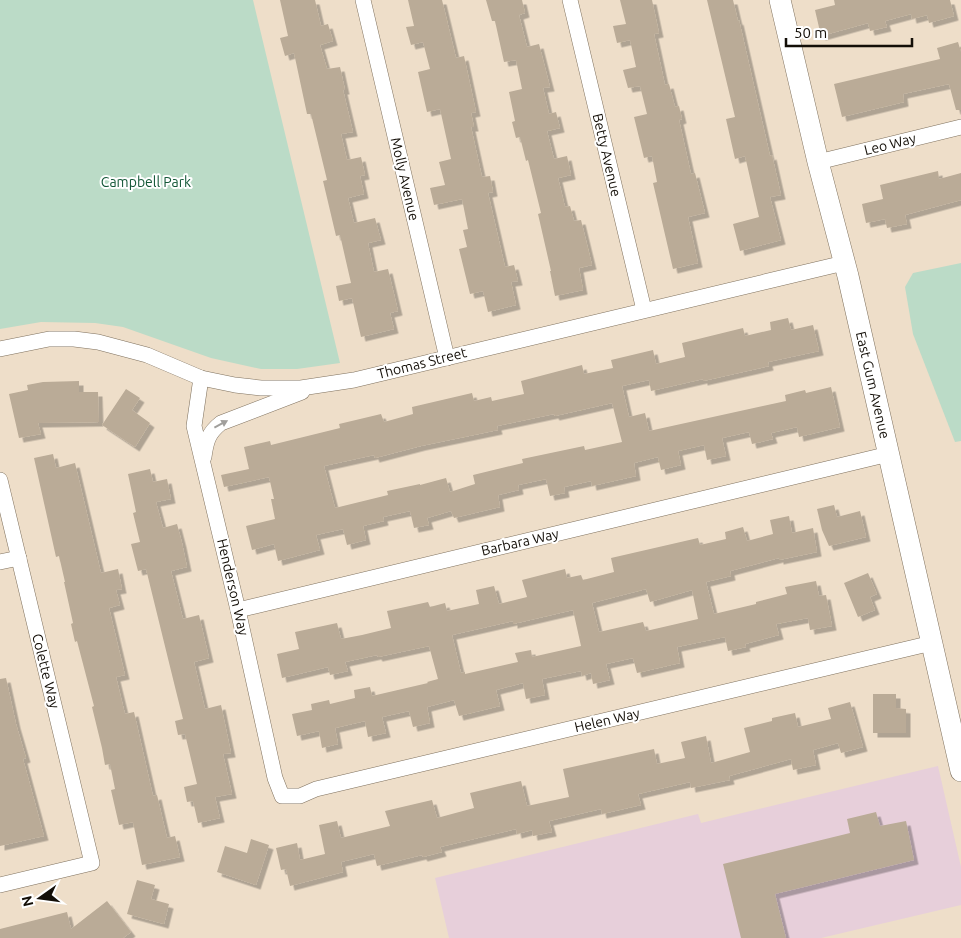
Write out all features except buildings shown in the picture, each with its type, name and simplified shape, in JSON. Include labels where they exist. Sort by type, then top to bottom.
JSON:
[{"type":"street","name":"Molly Avenue","points":[[363,0],[447,358]]},
{"type":"street","name":"Betty Avenue","points":[[570,0],[644,310]]},
{"type":"street","name":"East Gum Avenue","points":[[780,0],[889,454],[961,771]]},
{"type":"street","name":"Leo Way","points":[[818,162],[961,127]]},
{"type":"street","name":"Thomas Street","points":[[0,349],[49,339],[74,339],[98,342],[148,355],[201,378],[235,385],[286,389],[317,386],[354,380],[844,263]]},
{"type":"street","name":"Henderson Way","points":[[201,378],[194,426],[238,610],[275,778],[282,796]]},
{"type":"street","points":[[204,466],[206,441],[213,430],[221,423],[317,386]]},
{"type":"street","name":"Barbara Way","points":[[238,610],[889,454]]},
{"type":"street","name":"Colette Way","points":[[0,480],[92,863],[0,885]]},
{"type":"street","points":[[0,562],[19,558]]},
{"type":"street","name":"Helen Way","points":[[282,796],[300,796],[316,789],[932,643]]},
{"type":"shaded area","points":[[938,766],[961,867],[961,905],[821,938],[449,938],[435,878],[698,814],[701,823]]},
{"type":"green space","name":"Campbell Park","points":[[0,0],[253,0],[340,363],[297,369],[261,369],[211,358],[123,327],[95,323],[41,322],[0,329]]},
{"type":"green space","points":[[961,263],[961,441],[955,442],[913,334],[905,287],[913,273]]}]
